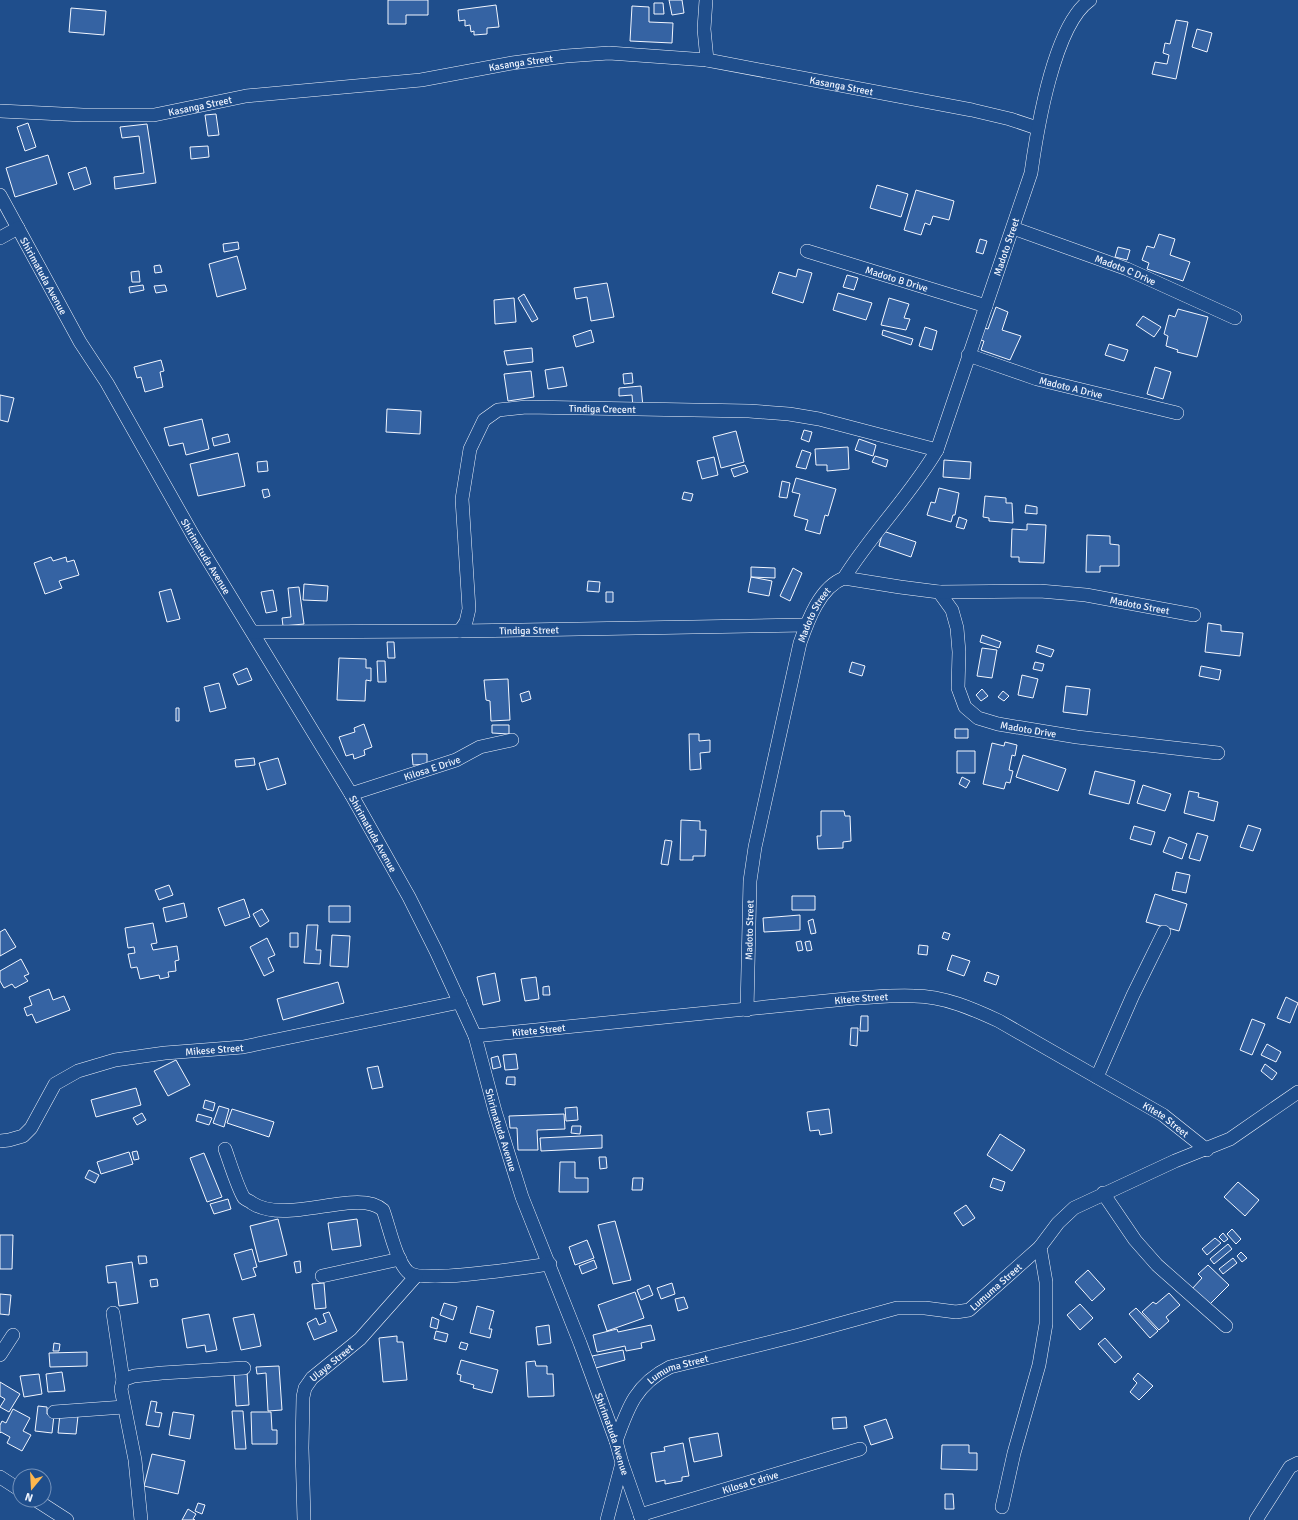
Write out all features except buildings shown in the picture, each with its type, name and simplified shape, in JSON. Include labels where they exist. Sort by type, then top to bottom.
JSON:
[{"type":"street","points":[[706,0],[704,29],[707,60]]},
{"type":"street","name":"Madoto Street","points":[[844,578],[858,555],[922,475],[936,450],[968,355],[1014,228],[1031,174],[1037,128],[1046,90],[1070,21],[1090,0]]},
{"type":"street","name":"Kasanga Street","points":[[0,111],[83,115],[154,115],[246,96],[421,80],[512,63],[566,56],[609,53],[707,60],[972,110],[1010,119],[1037,128]]},
{"type":"street","name":"Shirimatuda Avenue","points":[[0,195],[80,342],[107,383],[194,537],[351,794],[409,897],[460,1002],[475,1036],[495,1111],[522,1197],[550,1264],[616,1441],[641,1518]]},
{"type":"street","points":[[0,238],[18,228]]},
{"type":"street","name":"Madoto C Drive","points":[[1014,228],[1127,269],[1234,318]]},
{"type":"street","name":"Madoto B Drive","points":[[807,251],[986,306]]},
{"type":"street","name":"Madoto A Drive","points":[[968,355],[1037,379],[1177,413]]},
{"type":"street","name":"Tindiga Crecent","points":[[460,631],[466,622],[469,609],[462,499],[470,449],[484,420],[498,410],[526,406],[749,411],[789,414],[826,420],[936,450]]},
{"type":"street","name":"Madoto Street","points":[[747,1010],[750,881],[787,697],[800,643],[806,625],[825,591],[835,581],[844,578],[939,592],[1040,591],[1086,595],[1194,615]]},
{"type":"street","name":"Madoto Drive","points":[[939,592],[952,610],[956,628],[959,652],[958,688],[965,707],[978,718],[998,724],[1077,737],[1218,753]]},
{"type":"street","name":"Tindiga Street","points":[[253,632],[460,631],[806,625]]},
{"type":"street","name":"Kilosa E Drive","points":[[351,794],[456,760],[480,748],[512,740]]},
{"type":"street","points":[[1097,1077],[1133,995],[1164,932]]},
{"type":"street","name":"Kitete Street","points":[[475,1036],[856,998],[916,996],[939,999],[976,1010],[1097,1077],[1163,1115],[1184,1134],[1207,1150]]},
{"type":"street","name":"Mikese Street","points":[[0,1141],[22,1136],[31,1128],[55,1084],[78,1071],[115,1060],[165,1053],[243,1047],[460,1002]]},
{"type":"street","name":"Lumuma Street","points":[[616,1441],[627,1410],[641,1388],[654,1375],[670,1367],[799,1335],[897,1308],[925,1308],[956,1312],[969,1310],[1040,1247],[1058,1222],[1074,1208],[1175,1161],[1207,1150],[1230,1139],[1298,1092]]},
{"type":"street","points":[[224,1149],[245,1198],[260,1208],[275,1210],[301,1210],[354,1203],[370,1203],[378,1205],[383,1210],[400,1259],[408,1272],[416,1276],[465,1274],[550,1264]]},
{"type":"street","points":[[1104,1193],[1135,1240],[1157,1265],[1226,1326]]},
{"type":"street","points":[[1002,1506],[1014,1454],[1039,1365],[1046,1324],[1046,1282],[1040,1247]]},
{"type":"street","points":[[322,1276],[400,1259]]},
{"type":"street","name":"Ulaya Street","points":[[304,1520],[302,1448],[303,1397],[305,1388],[312,1378],[360,1339],[416,1276]]},
{"type":"street","points":[[113,1313],[123,1380],[120,1389],[135,1460],[141,1520]]},
{"type":"street","points":[[0,1355],[13,1335]]},
{"type":"street","points":[[123,1380],[134,1376],[244,1368]]},
{"type":"street","points":[[54,1412],[124,1407]]},
{"type":"street","name":"Kilosa C drive","points":[[641,1518],[860,1449]]},
{"type":"street","points":[[607,1520],[622,1463]]},
{"type":"street","points":[[1256,1520],[1290,1466],[1298,1463]]},
{"type":"street","points":[[0,1477],[12,1485]]},
{"type":"street","points":[[49,1508],[68,1520]]}]
